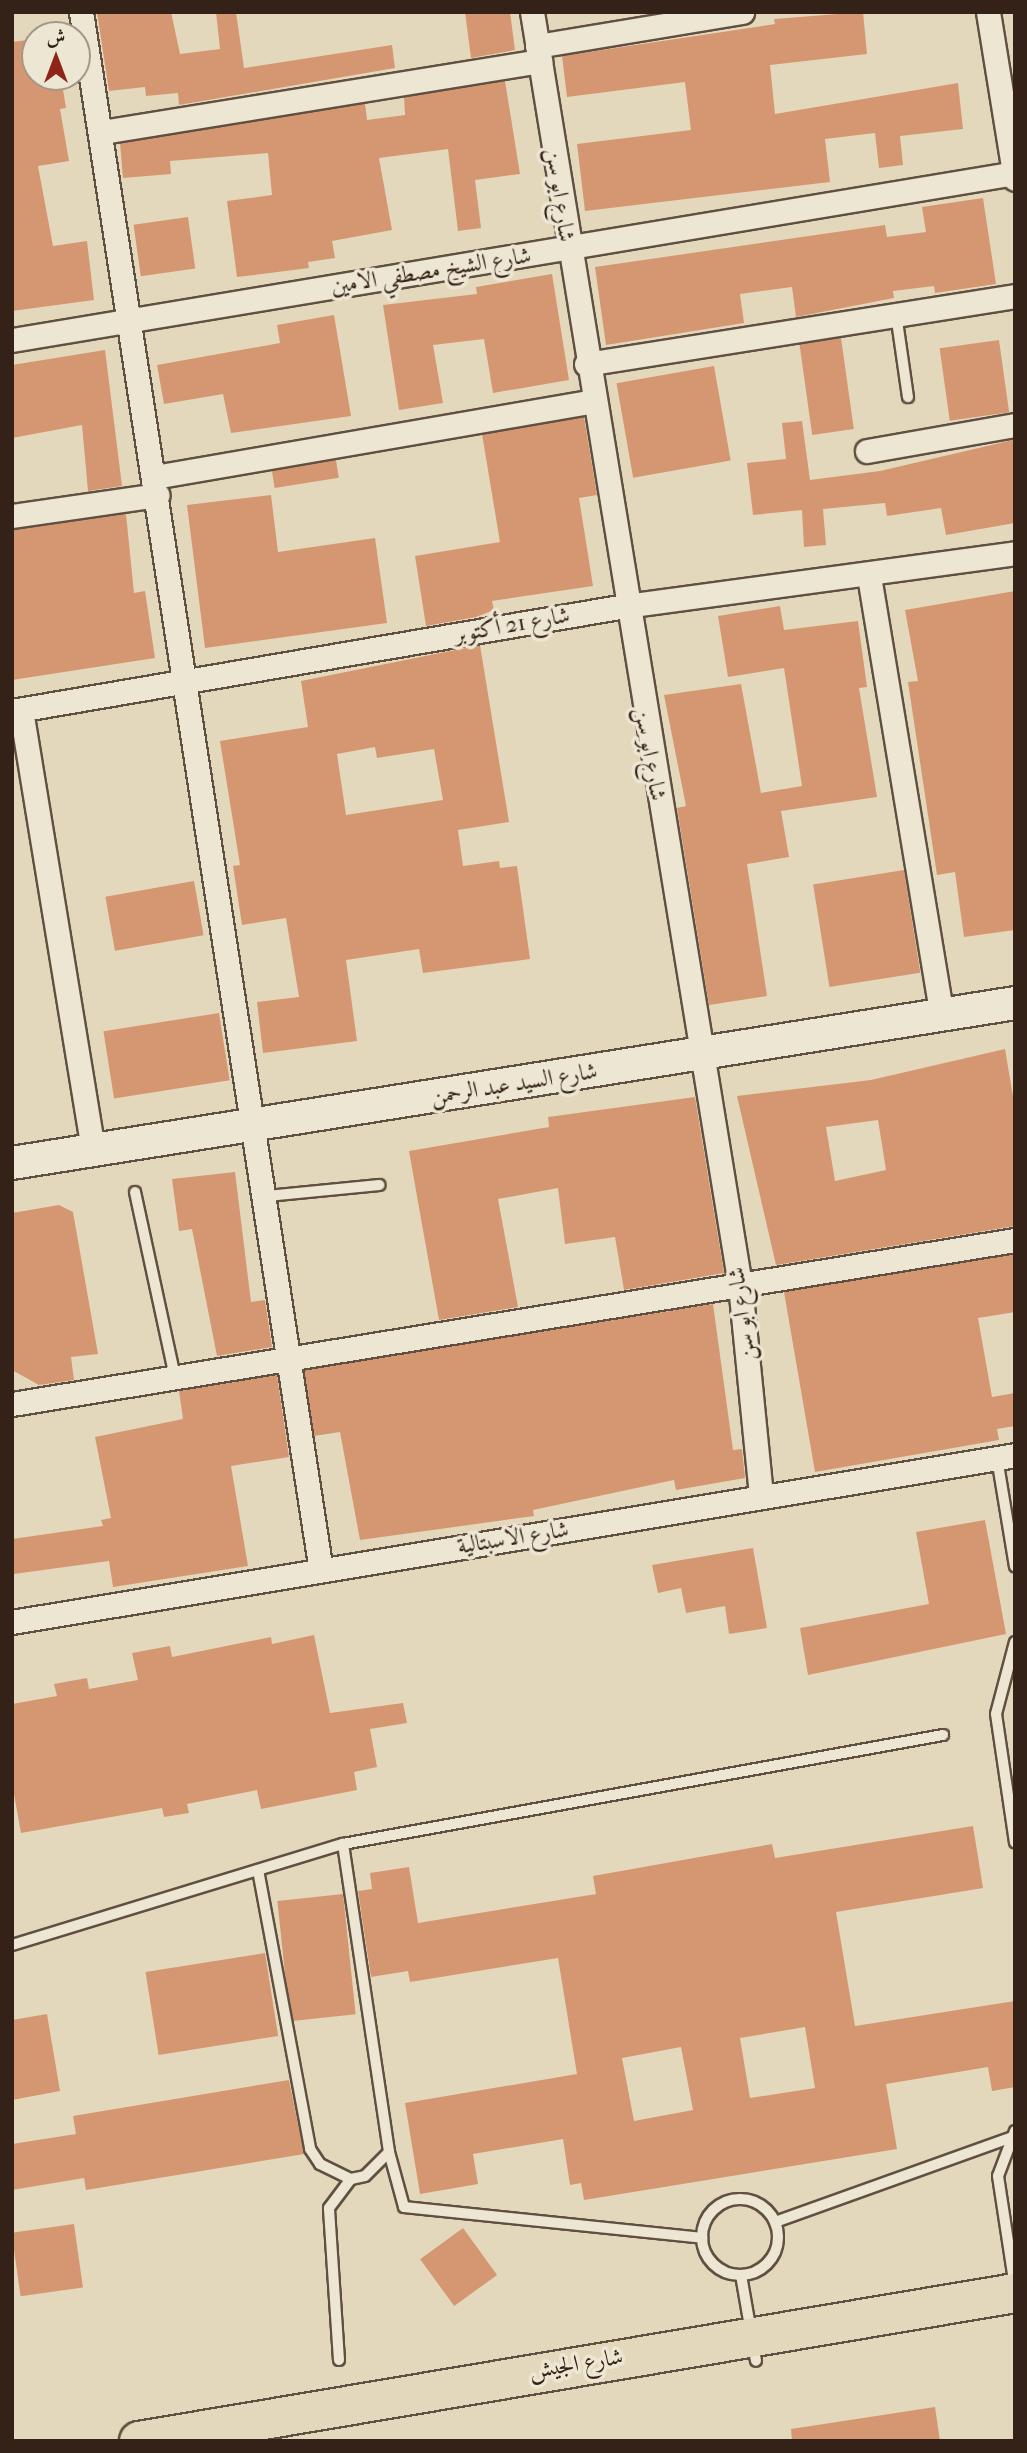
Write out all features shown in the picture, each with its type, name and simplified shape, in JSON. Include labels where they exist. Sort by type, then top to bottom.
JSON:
[{"type":"highway","name":"شارع الجيش","points":[[139,2441],[353,2415],[754,2348],[1015,2293]]},
{"type":"highway","name":"شارع الجيش","points":[[754,2348],[1015,2318]]},
{"type":"highway","name":"شارع الجيش","points":[[271,2441],[353,2415]]},
{"type":"street","points":[[82,12],[184,681],[257,1122],[321,1571]]},
{"type":"street","name":"شارع ابو سن","points":[[532,12],[625,606],[740,1285],[761,1497]]},
{"type":"street","points":[[102,132],[539,53],[742,12]]},
{"type":"street","points":[[988,12],[1014,175]]},
{"type":"street","name":"شارع الشيخ مصطفي الامين","points":[[12,340],[1014,175]]},
{"type":"street","points":[[586,364],[1015,296]]},
{"type":"street","points":[[12,516],[592,401]]},
{"type":"street","points":[[867,452],[1015,425]]},
{"type":"street","name":"شارع 21 أكتوبر","points":[[17,710],[625,606],[869,576],[1015,553]]},
{"type":"street","points":[[869,576],[942,1015]]},
{"type":"street","points":[[17,710],[93,1150]]},
{"type":"street","name":"شارع السيد عبد الرحمن","points":[[12,1163],[1015,1003]]},
{"type":"street","points":[[12,1404],[1015,1240]]},
{"type":"street","name":"شارع الاسبتالية","points":[[12,1622],[1006,1456]]},
{"type":"lane","points":[[896,314],[908,397]]},
{"type":"lane","points":[[267,1196],[379,1185]]},
{"type":"lane","points":[[135,1192],[175,1377]]},
{"type":"lane","points":[[1006,1456],[1015,1567]]},
{"type":"lane","points":[[1015,1642],[996,1714],[1015,1843]]},
{"type":"lane","points":[[12,1945],[343,1844],[943,1735]]},
{"type":"lane","points":[[343,1844],[389,2152],[404,2207],[702,2238]]},
{"type":"lane","points":[[258,1870],[310,2149],[320,2164],[351,2179],[365,2176],[389,2152]]},
{"type":"lane","points":[[775,2222],[1012,2134]]},
{"type":"lane","points":[[1012,2134],[998,2176],[1015,2287]]},
{"type":"lane","points":[[339,2360],[329,2208],[351,2179]]},
{"type":"lane","points":[[739,2199],[766,2210],[775,2222],[776,2251],[756,2272],[741,2276],[714,2265],[702,2238],[712,2211],[739,2199]]},
{"type":"lane","points":[[741,2276],[754,2348]]},
{"type":"building","points":[[97,12],[171,12],[180,54],[220,49],[216,12],[236,12],[244,68],[392,45],[395,68],[179,105],[178,93],[146,96],[145,87],[109,91]]},
{"type":"building","points":[[465,12],[510,12],[515,50],[471,58]]},
{"type":"building","points":[[863,12],[867,54],[770,65],[775,114],[958,83],[963,129],[900,136],[903,165],[879,168],[875,133],[825,139],[830,182],[585,211],[577,144],[691,130],[685,82],[567,97],[562,56],[775,24],[774,19]]},
{"type":"building","points":[[21,41],[21,91],[63,91],[66,108],[60,109],[69,161],[38,166],[53,246],[87,241],[94,300],[12,311],[12,42]]},
{"type":"building","points":[[505,81],[520,174],[475,180],[481,228],[458,231],[448,149],[379,158],[392,230],[332,241],[335,258],[308,262],[309,268],[237,277],[227,201],[272,195],[268,153],[170,161],[171,174],[123,178],[120,143],[365,103],[367,120],[405,115],[404,97]]},
{"type":"building","points":[[983,198],[996,284],[935,293],[934,286],[893,291],[894,298],[796,317],[792,287],[740,294],[744,323],[606,345],[595,267],[885,225],[887,237],[926,232],[922,207]]},
{"type":"building","points":[[188,217],[195,268],[141,276],[134,225]]},
{"type":"building","points":[[552,274],[569,380],[493,393],[484,339],[433,345],[443,403],[399,410],[383,305],[477,294],[476,287]]},
{"type":"building","points":[[334,315],[351,416],[231,433],[223,394],[164,404],[157,365],[280,343],[277,325]]},
{"type":"building","points":[[841,338],[854,429],[812,435],[799,344]]},
{"type":"building","points":[[999,340],[1009,412],[950,421],[940,348]]},
{"type":"building","points":[[105,350],[122,486],[88,491],[82,425],[12,438],[12,365]]},
{"type":"building","points":[[714,366],[731,461],[633,478],[617,383]]},
{"type":"building","points":[[584,417],[597,495],[579,498],[593,586],[492,601],[494,610],[476,617],[426,626],[415,556],[500,542],[482,434]]},
{"type":"building","points":[[802,421],[810,480],[880,471],[1013,440],[1015,523],[946,535],[941,508],[887,516],[885,503],[823,509],[826,545],[804,547],[802,510],[753,515],[747,463],[786,459],[782,423]]},
{"type":"building","points":[[336,460],[339,478],[275,488],[272,470]]},
{"type":"building","points":[[271,495],[278,552],[375,538],[387,623],[205,648],[187,505]]},
{"type":"building","points":[[126,514],[134,593],[145,591],[155,658],[12,680],[12,530]]},
{"type":"building","points":[[1015,591],[1015,930],[964,937],[955,872],[937,875],[908,682],[918,681],[905,610]]},
{"type":"building","points":[[780,606],[784,630],[858,621],[867,687],[859,688],[877,797],[781,811],[789,857],[747,864],[767,996],[709,1005],[677,808],[686,806],[664,695],[741,684],[761,793],[802,786],[784,668],[728,677],[718,616]]},
{"type":"building","points":[[480,645],[509,822],[458,830],[463,866],[499,861],[500,868],[517,866],[530,959],[423,973],[419,949],[346,960],[357,1041],[263,1053],[257,1002],[299,997],[286,918],[242,925],[233,866],[240,865],[220,741],[308,727],[301,681]],"holes":[[[375,747],[377,758],[434,749],[443,800],[346,815],[337,754]]]},
{"type":"building","points":[[904,870],[920,973],[829,987],[813,884]]},
{"type":"building","points":[[194,881],[204,935],[115,951],[105,897]]},
{"type":"building","points":[[219,1013],[230,1080],[114,1098],[103,1031]]},
{"type":"building","points":[[1005,1049],[1015,1108],[1015,1226],[776,1265],[737,1096],[871,1080]],"holes":[[[878,1120],[886,1170],[835,1181],[826,1127]]]},
{"type":"building","points":[[695,1097],[724,1273],[624,1290],[615,1237],[565,1244],[558,1188],[498,1199],[518,1307],[439,1320],[409,1151],[549,1127],[548,1117]]},
{"type":"building","points":[[235,1172],[251,1302],[265,1300],[272,1347],[217,1356],[192,1229],[179,1231],[172,1179]]},
{"type":"building","points":[[59,1205],[73,1212],[98,1354],[71,1357],[74,1380],[39,1385],[12,1370],[12,1213]]},
{"type":"building","points":[[1015,1254],[1015,1312],[978,1318],[992,1397],[1015,1393],[1015,1426],[997,1429],[999,1440],[815,1472],[784,1292]]},
{"type":"building","points":[[713,1304],[733,1450],[742,1449],[745,1478],[676,1490],[674,1480],[533,1510],[534,1516],[360,1540],[340,1432],[314,1436],[304,1370]]},
{"type":"building","points":[[277,1375],[289,1457],[231,1466],[248,1566],[113,1587],[109,1561],[14,1574],[12,1539],[103,1526],[101,1520],[111,1518],[95,1437],[183,1419],[179,1391]]},
{"type":"building","points":[[985,1520],[1006,1634],[808,1675],[800,1628],[929,1604],[916,1532]]},
{"type":"building","points":[[753,1548],[767,1628],[729,1634],[725,1606],[686,1613],[681,1588],[658,1593],[652,1565]]},
{"type":"building","points":[[314,1635],[330,1713],[403,1703],[407,1723],[370,1729],[377,1767],[354,1772],[357,1790],[261,1809],[257,1790],[187,1804],[189,1813],[164,1817],[162,1808],[21,1833],[12,1783],[12,1704],[57,1696],[54,1684],[87,1678],[89,1689],[138,1680],[132,1653],[170,1646],[172,1657],[271,1637],[272,1644]]},
{"type":"building","points":[[973,1826],[983,1888],[836,1912],[855,2026],[1015,2001],[1015,2087],[992,2091],[988,2067],[886,2084],[897,2149],[584,2200],[581,2183],[570,2185],[563,2139],[473,2154],[478,2184],[420,2194],[405,2103],[577,2074],[558,1958],[410,1982],[408,1971],[371,1977],[358,1891],[372,1889],[370,1873],[409,1867],[418,1923],[596,1894],[593,1876],[772,1844],[775,1858]],"holes":[[[805,2027],[815,2088],[750,2098],[740,2038]],[[681,2047],[693,2110],[634,2121],[622,2058]]]},
{"type":"building","points":[[343,1894],[356,2014],[290,2021],[277,1901]]},
{"type":"building","points":[[265,1953],[278,2036],[159,2055],[145,1972]]},
{"type":"building","points":[[47,2014],[60,2091],[12,2100],[12,2020]]},
{"type":"building","points":[[289,2080],[304,2154],[86,2190],[84,2178],[12,2190],[12,2144],[76,2134],[73,2116]]},
{"type":"building","points":[[74,2224],[83,2287],[21,2296],[12,2233]]},
{"type":"building","points":[[463,2228],[497,2275],[454,2306],[420,2259]]},
{"type":"building","points":[[935,2407],[940,2441],[792,2441],[791,2429]]}]
